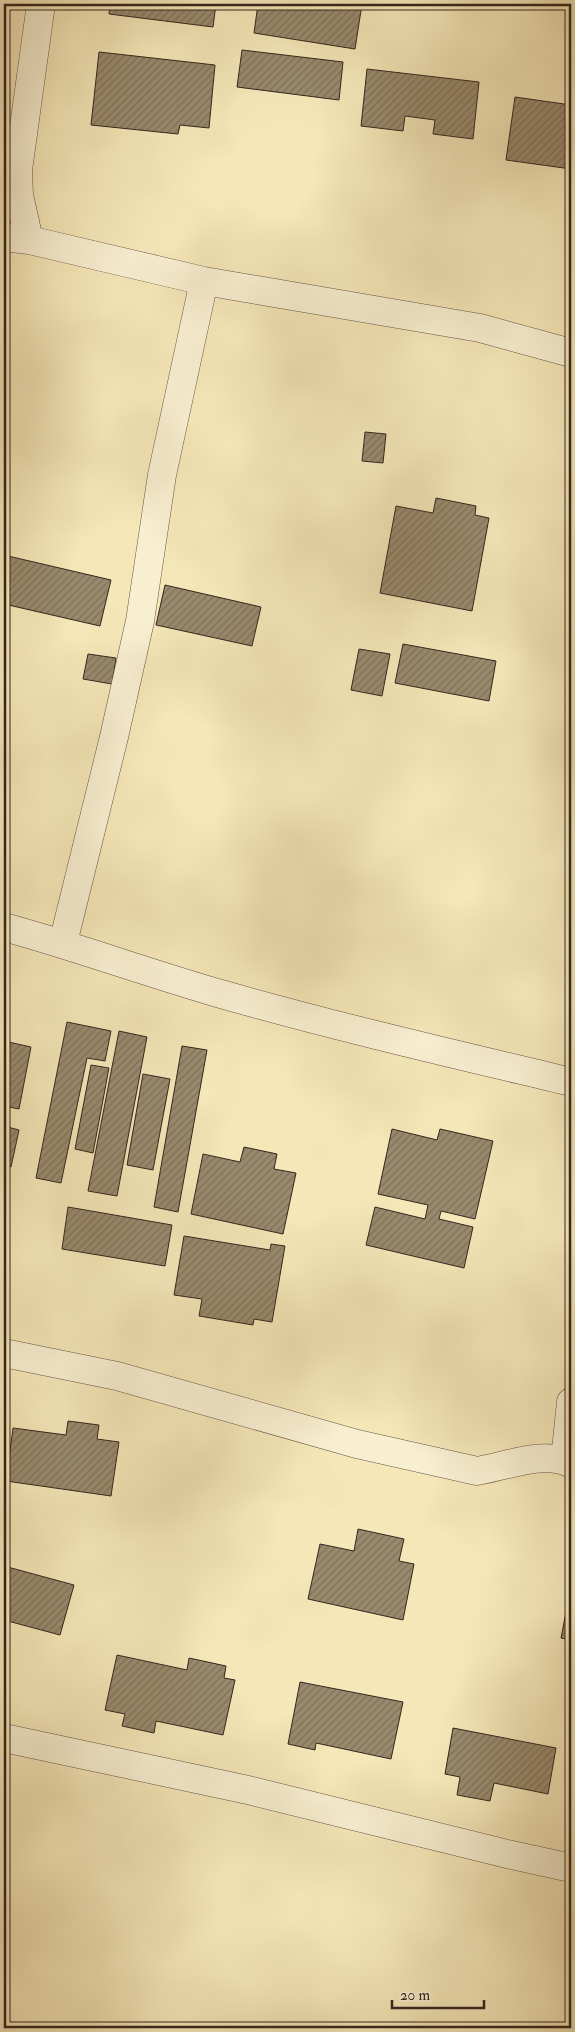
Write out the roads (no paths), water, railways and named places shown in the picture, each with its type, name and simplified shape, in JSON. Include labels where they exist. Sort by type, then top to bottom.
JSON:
[{"type":"street","points":[[41,4],[18,170],[19,195],[16,239],[204,281],[480,328],[571,353]]},
{"type":"street","points":[[63,943],[114,737],[140,621],[162,475],[204,281]]},
{"type":"street","points":[[4,927],[63,943],[220,994],[402,1042],[571,1082]]},
{"type":"street","points":[[4,1353],[117,1376],[357,1444],[477,1471],[515,1461],[537,1459],[568,1462],[571,1402]]},
{"type":"street","points":[[4,1738],[248,1790],[571,1868]]}]
